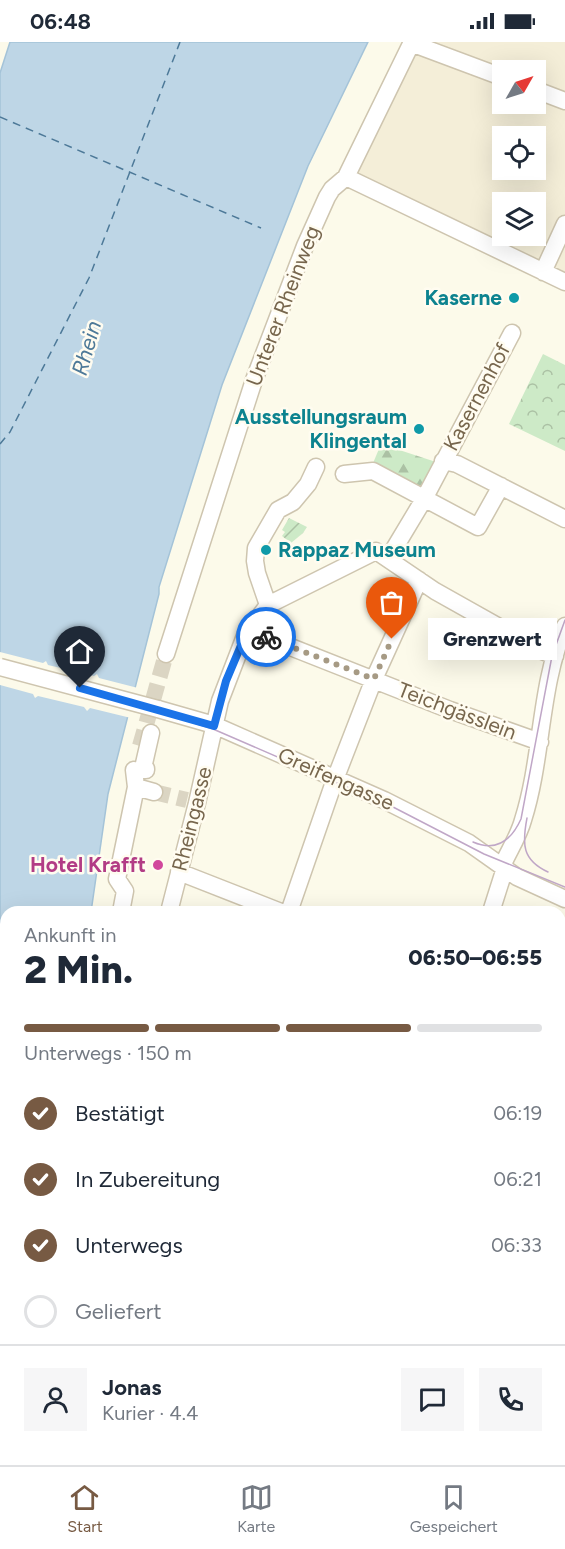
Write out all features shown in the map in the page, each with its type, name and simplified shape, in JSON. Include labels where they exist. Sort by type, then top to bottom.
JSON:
[{"type":"street","points":[[411,42],[492,73]]},
{"type":"street","name":"Unterer Rheinweg","points":[[166,654],[254,380],[305,246],[332,189],[346,177],[411,42]]},
{"type":"street","points":[[546,94],[565,101]]},
{"type":"street","points":[[346,177],[565,282]]},
{"type":"street","points":[[543,272],[565,224]]},
{"type":"street","name":"Kasernenhof","points":[[388,559],[424,499],[512,333]]},
{"type":"street","points":[[443,461],[457,464],[565,519]]},
{"type":"street","points":[[316,466],[308,484],[292,502],[278,510],[256,548],[257,573],[268,604],[376,551],[476,616],[555,657]]},
{"type":"street","points":[[344,474],[373,471],[478,527],[501,486]]},
{"type":"street","points":[[292,906],[335,779],[374,679],[419,580]]},
{"type":"street","name":"Rheingasse","points":[[170,906],[192,802],[226,681],[245,636],[268,604]]},
{"type":"street","points":[[493,906],[505,868],[504,862],[523,822],[555,657],[565,626]]},
{"type":"street","name":"Teichgässlein","points":[[250,631],[450,710],[540,742]]},
{"type":"street","name":"Greifengasse","points":[[0,667],[214,726],[432,824],[469,843],[517,877],[565,899]]},
{"type":"street","points":[[122,906],[125,891],[117,879],[140,770],[146,769],[143,768],[151,733]]},
{"type":"street","points":[[136,787],[153,792]]},
{"type":"street","points":[[179,872],[267,906]]},
{"type":"shaded area","points":[[406,42],[565,42],[565,284],[334,179],[346,166]]},
{"type":"green space","points":[[543,354],[565,365],[565,451],[509,424]]},
{"type":"green space","points":[[381,444],[436,462],[419,491],[371,468]]},
{"type":"green space","points":[[289,518],[307,527],[291,543],[282,536],[285,532],[282,530]]},
{"type":"water","name":"Rhein","points":[[10,42],[368,42],[308,166],[222,385],[159,587],[108,794],[92,906],[0,906],[0,73]]},
{"type":"pier","points":[[0,652],[43,663],[46,661],[48,665],[94,676],[97,674],[99,678],[138,688],[131,718],[90,708],[87,711],[84,707],[38,696],[35,698],[33,694],[0,685]]},
{"type":"ferry route","points":[[0,444],[10,432],[89,278],[180,42]]},
{"type":"ferry route","points":[[0,117],[261,228]]},
{"type":"tunnel","points":[[140,746],[166,654]]},
{"type":"tunnel","points":[[154,792],[187,800]]},
{"type":"tram line","points":[[473,842],[489,846],[502,843],[513,833],[521,819],[552,656],[565,620]]},
{"type":"tram line","points":[[0,670],[159,712],[213,729],[393,807],[484,854],[565,887]]},
{"type":"tram line","points":[[527,818],[526,850],[533,862],[548,872]]},
{"type":"way so far","points":[[266,637],[374,679],[392,639]]},
{"type":"place","name":"Kaserne","points":[[514,298]]},
{"type":"place","name":"Ausstellungsraum Klingental","points":[[419,429]]},
{"type":"place","name":"Rappaz Museum","points":[[266,550]]},
{"type":"place","name":"Grenzwert","points":[[392,639]]},
{"type":"place","name":"Hotel Krafft","points":[[158,865]]},
{"type":"route","points":[[80,688],[214,726],[226,681],[245,636],[250,631],[266,637]]}]
